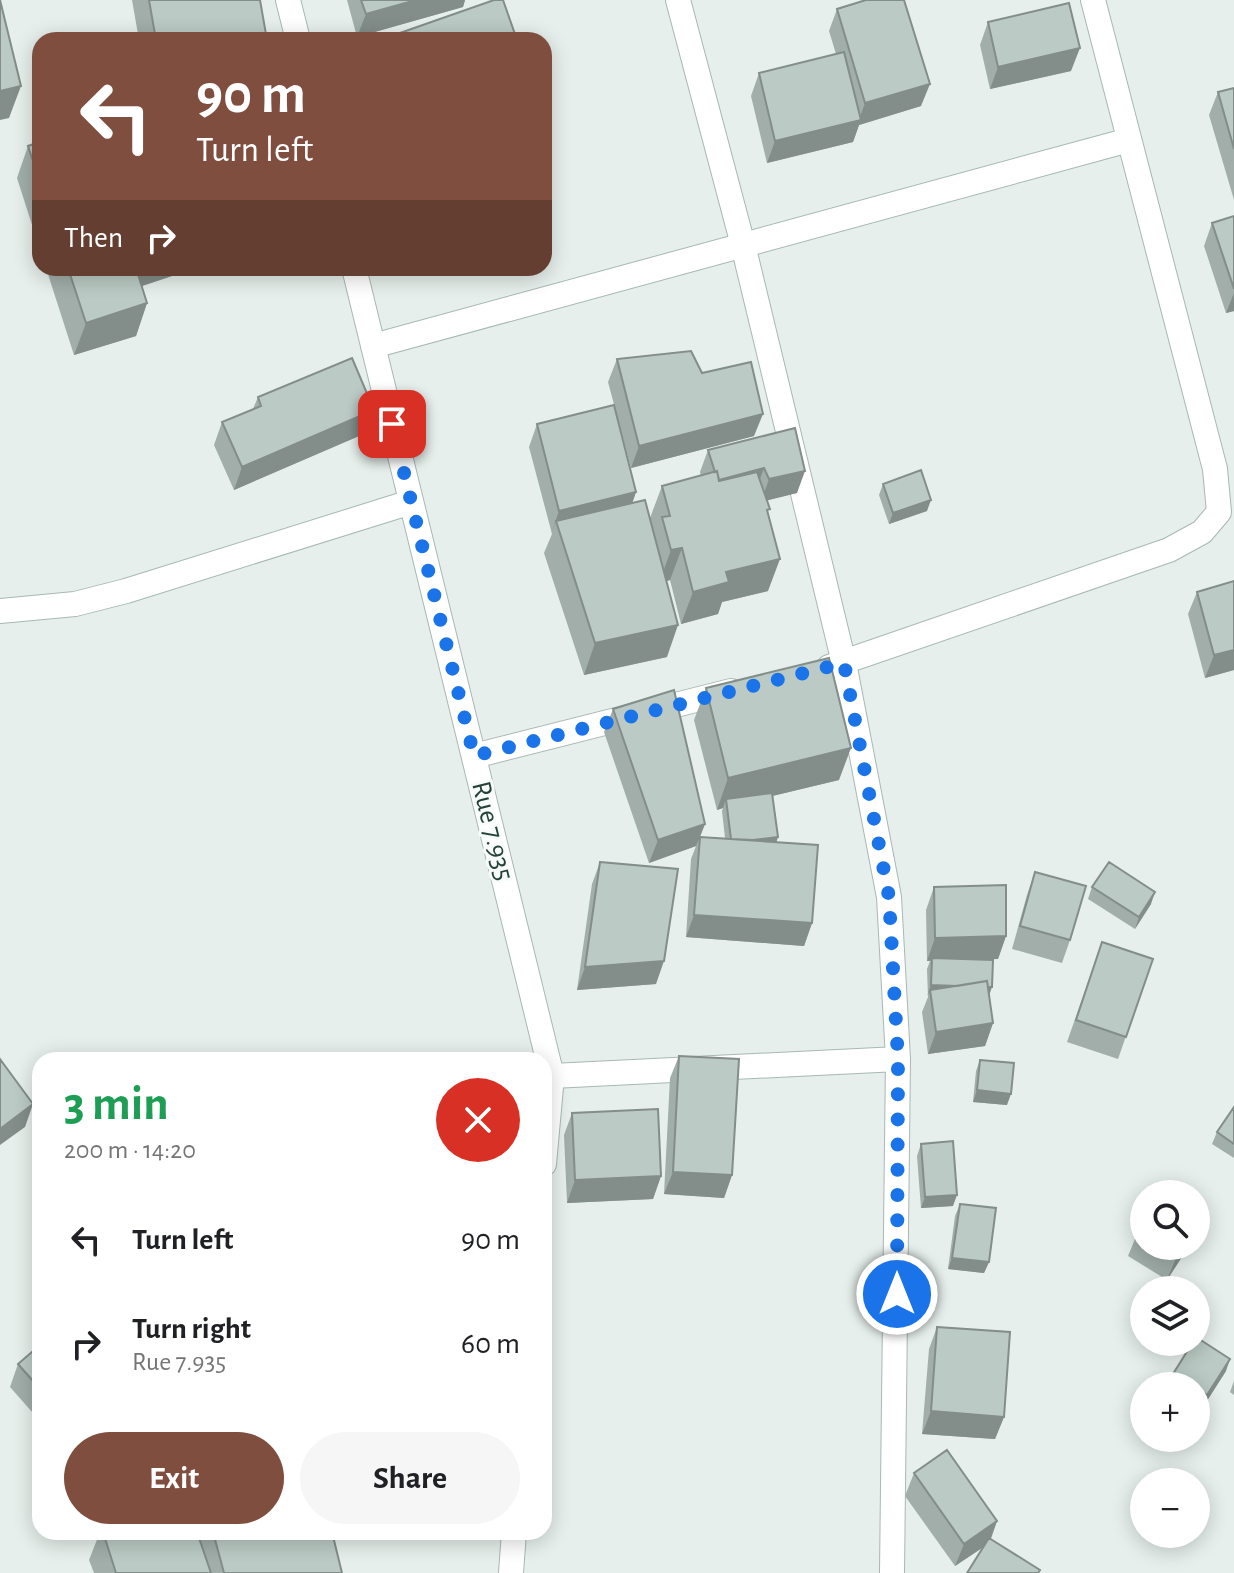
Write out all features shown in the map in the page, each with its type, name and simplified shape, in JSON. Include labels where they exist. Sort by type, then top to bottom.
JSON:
[{"type":"street","points":[[288,0],[296,32]]},
{"type":"street","points":[[678,0],[743,245],[844,663],[889,897],[898,1059],[892,1573]]},
{"type":"street","points":[[813,671],[844,663],[1169,550],[1202,532],[1219,512],[1215,469],[1093,0]]},
{"type":"street","points":[[373,346],[1129,140]]},
{"type":"street","name":"Rue 7.935","points":[[356,276],[546,1052]]},
{"type":"street","points":[[0,611],[75,604],[113,594],[411,502]]},
{"type":"street","points":[[474,756],[752,686]]},
{"type":"street","points":[[552,1076],[898,1059]]},
{"type":"street","points":[[511,1573],[513,1540]]},
{"type":"building","points":[[0,0],[21,86],[0,91]]},
{"type":"building","points":[[149,0],[260,0],[266,32],[155,32]]},
{"type":"building","points":[[361,0],[416,0],[366,14]]},
{"type":"building","points":[[494,0],[503,0],[514,32],[403,32]]},
{"type":"building","points":[[866,0],[904,0],[930,84],[865,103],[837,9]]},
{"type":"building","points":[[1069,3],[1080,48],[998,67],[988,22]]},
{"type":"building","points":[[844,52],[861,120],[775,141],[759,73]]},
{"type":"building","points":[[1234,88],[1234,149],[1218,92]]},
{"type":"building","points":[[1234,216],[1234,289],[1212,223]]},
{"type":"building","points":[[71,276],[139,276],[147,303],[86,323]]},
{"type":"building","points":[[691,351],[702,373],[751,362],[763,414],[639,446],[617,359]]},
{"type":"building","points":[[352,358],[374,410],[242,467],[222,422],[261,406],[258,397]]},
{"type":"building","points":[[614,405],[636,492],[559,511],[537,424]]},
{"type":"building","points":[[795,428],[805,471],[769,479],[764,468],[719,480],[708,450]]},
{"type":"building","points":[[921,470],[931,500],[893,513],[883,484]]},
{"type":"building","points":[[717,471],[719,481],[757,472],[770,509],[767,510],[780,559],[726,572],[729,582],[693,592],[682,548],[671,550],[662,517],[670,516],[662,486]]},
{"type":"building","points":[[645,500],[678,625],[595,643],[556,521]]},
{"type":"building","points":[[1234,581],[1234,650],[1214,655],[1197,592]]},
{"type":"building","points":[[829,658],[851,748],[728,778],[706,688]]},
{"type":"building","points":[[674,690],[705,824],[658,840],[613,709]]},
{"type":"building","points":[[772,793],[778,837],[731,839],[726,799]]},
{"type":"building","points":[[700,837],[818,845],[812,923],[694,915]]},
{"type":"building","points":[[600,862],[678,869],[664,961],[585,967]]},
{"type":"building","points":[[1109,862],[1155,892],[1139,917],[1092,887]]},
{"type":"building","points":[[1035,872],[1086,886],[1070,940],[1020,926]]},
{"type":"building","points":[[1006,885],[1006,936],[935,938],[934,887]]},
{"type":"building","points":[[1102,942],[1153,959],[1126,1037],[1076,1020]]},
{"type":"building","points":[[932,958],[993,960],[992,987],[988,987],[987,981],[957,986],[931,985]]},
{"type":"building","points":[[987,981],[993,1023],[936,1032],[930,990]]},
{"type":"building","points":[[679,1056],[739,1059],[732,1175],[673,1172]]},
{"type":"building","points":[[0,1059],[32,1105],[0,1129]]},
{"type":"building","points":[[980,1060],[1014,1063],[1011,1094],[977,1090]]},
{"type":"building","points":[[1234,1107],[1234,1144],[1217,1132]]},
{"type":"building","points":[[658,1109],[661,1176],[575,1180],[572,1113]]},
{"type":"building","points":[[953,1141],[957,1195],[925,1197],[921,1144]]},
{"type":"building","points":[[960,1204],[996,1208],[989,1262],[952,1258]]},
{"type":"building","points":[[937,1327],[1010,1332],[1004,1417],[931,1411]]},
{"type":"building","points":[[1210,1346],[1230,1359],[1210,1390],[1210,1372],[1174,1372],[1184,1356],[1210,1356]]},
{"type":"building","points":[[32,1352],[32,1380],[18,1364]]},
{"type":"building","points":[[947,1450],[997,1521],[964,1544],[914,1473]]},
{"type":"building","points":[[989,1538],[1040,1570],[1038,1573],[967,1573]]},
{"type":"building","points":[[106,1540],[200,1540],[211,1573],[116,1573]]},
{"type":"building","points":[[215,1540],[334,1540],[342,1573],[224,1573]]},
{"type":"route","points":[[392,424],[474,756],[844,663],[889,897],[898,1059],[897,1294]]}]
